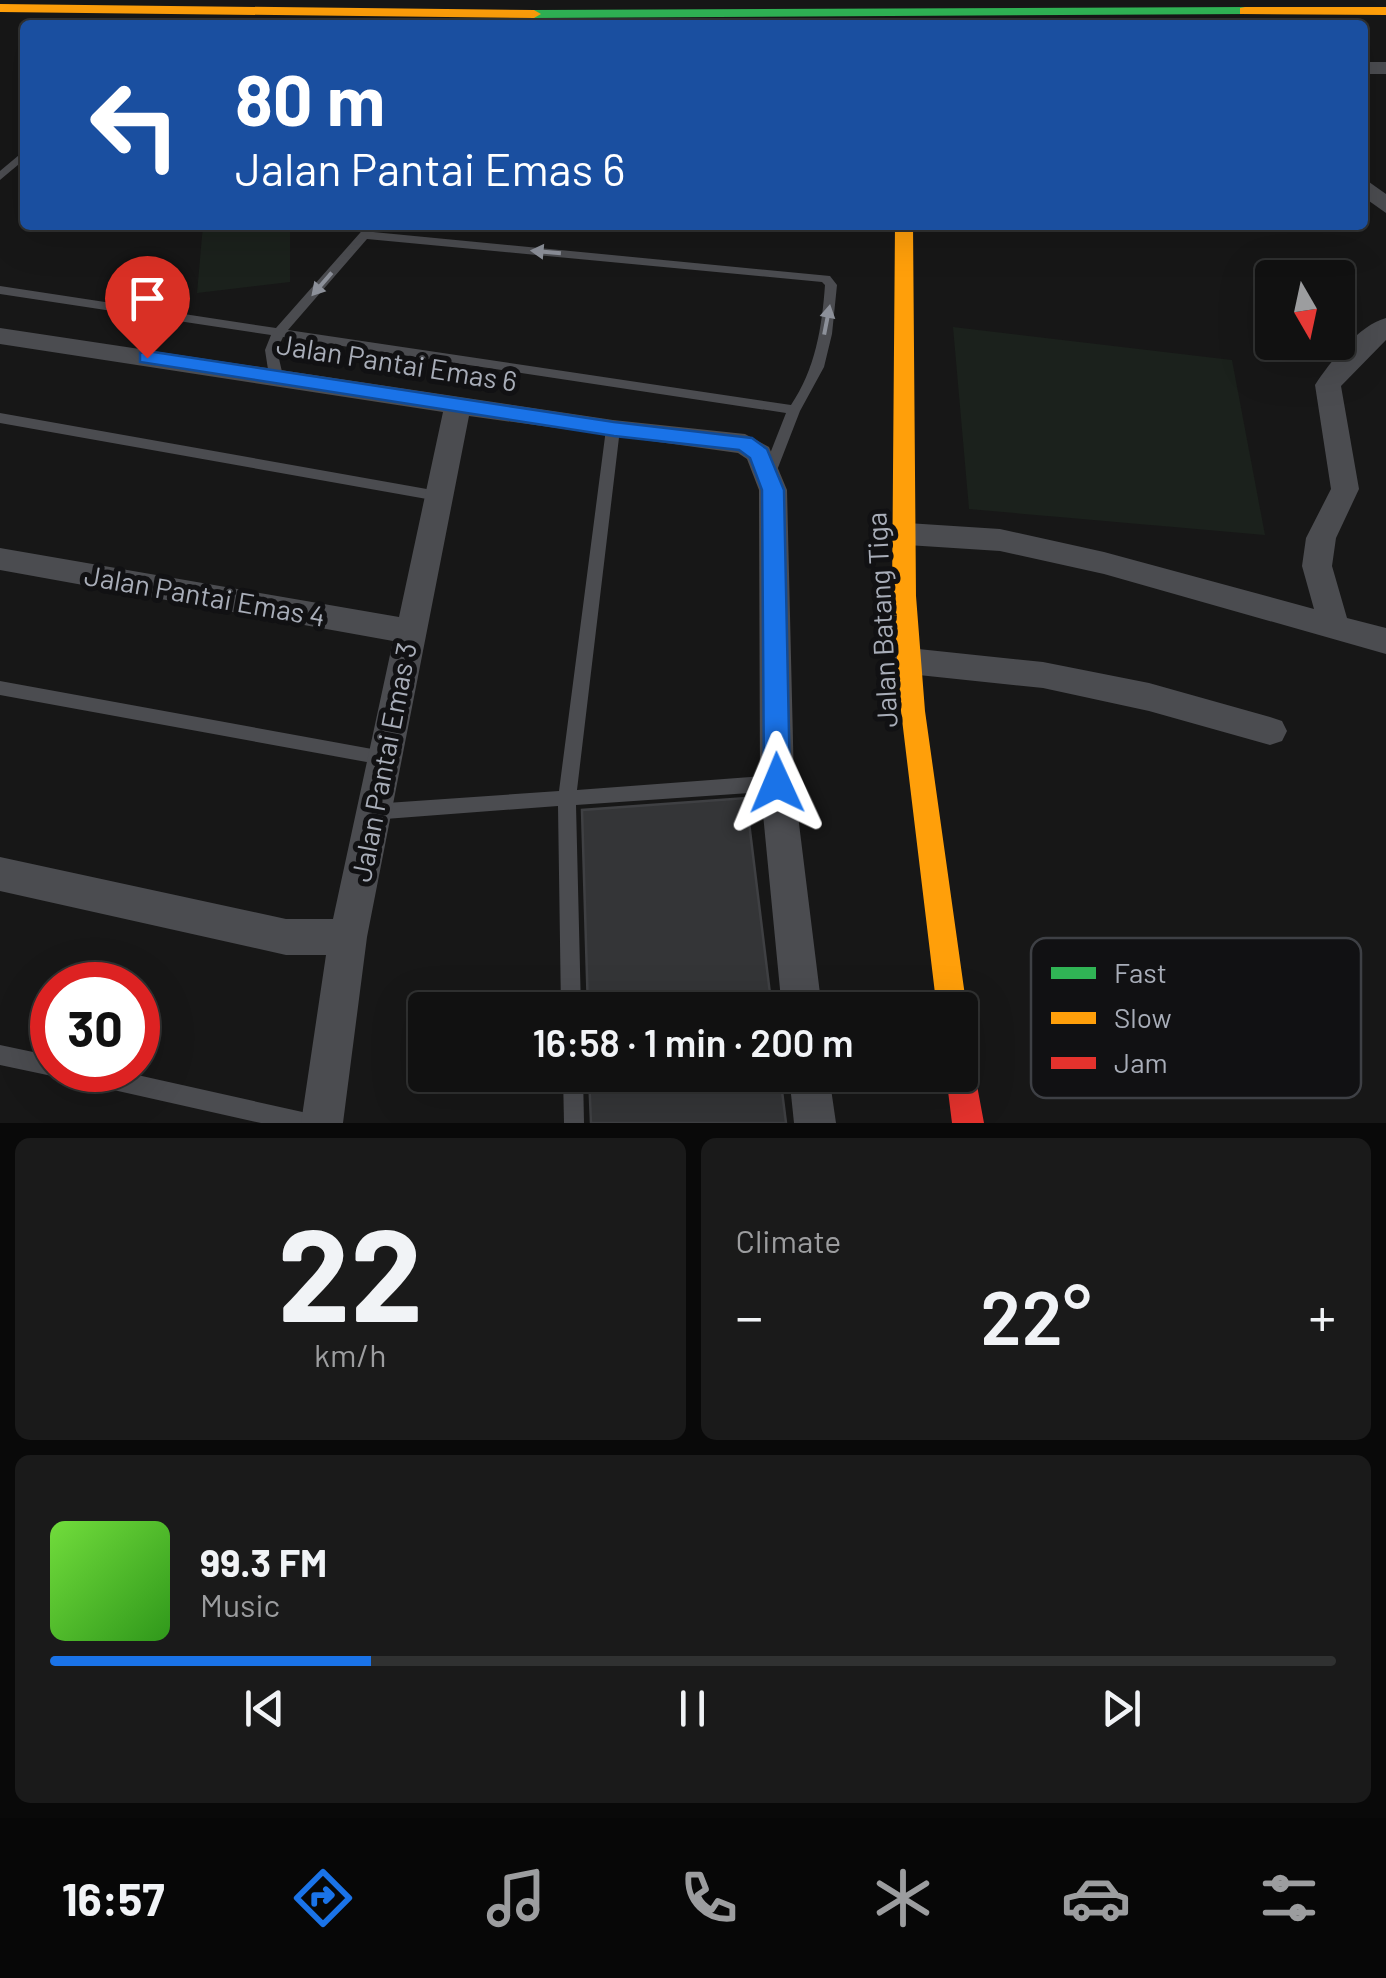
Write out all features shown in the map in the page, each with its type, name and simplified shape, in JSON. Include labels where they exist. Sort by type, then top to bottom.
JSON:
[{"type":"main road","points":[[0,8],[85,4],[891,19],[981,11],[1386,5]]},
{"type":"main road","points":[[956,20],[981,11]]},
{"type":"main road","points":[[722,13],[791,20]]},
{"type":"main road","name":"Jalan Batang Tiga","points":[[904,230],[904,596],[950,992]]},
{"type":"main road","points":[[964,1092],[968,1123]]},
{"type":"street","points":[[1334,626],[1317,566],[1321,538],[1345,488],[1328,386],[1352,356],[1386,326]]},
{"type":"street","name":"Jalan Pantai Emas 6","points":[[0,336],[614,429],[744,444],[759,454],[769,474]]},
{"type":"street","name":"Jalan Pantai Emas 3","points":[[322,1123],[348,937],[458,404]]},
{"type":"street","points":[[769,474],[773,490],[777,783],[800,992]]},
{"type":"street","points":[[907,534],[1000,540],[1104,562],[1386,641]]},
{"type":"street","name":"Jalan Pantai Emas 4","points":[[0,558],[410,631]]},
{"type":"street","points":[[909,661],[1043,675],[1148,697],[1270,731]]},
{"type":"street","points":[[0,874],[286,937],[348,937]]},
{"type":"street","points":[[812,1092],[815,1123]]},
{"type":"lane","points":[[0,177],[20,158]]},
{"type":"lane","points":[[276,376],[272,350],[279,332],[369,230],[826,279],[832,285],[818,366],[808,392],[794,410],[769,474]]},
{"type":"lane","points":[[0,290],[794,410]]},
{"type":"lane","points":[[0,418],[438,496]]},
{"type":"lane","points":[[572,992],[567,798],[614,429]]},
{"type":"lane","points":[[0,688],[383,758]]},
{"type":"lane","points":[[372,812],[777,783]]},
{"type":"lane","points":[[0,1055],[30,1061]]},
{"type":"lane","points":[[160,1090],[306,1123]]},
{"type":"lane","points":[[573,1092],[574,1123]]},
{"type":"shaded area","points":[[203,230],[290,230],[290,282],[197,293]]},
{"type":"shaded area","points":[[953,327],[1232,360],[1265,535],[969,509]]},
{"type":"building","points":[[746,798],[770,992],[587,992],[582,810]]},
{"type":"building","points":[[590,1092],[782,1092],[786,1123],[591,1123]]},
{"type":"traffic: fast","points":[[534,14],[1245,11]]},
{"type":"traffic: slow","points":[[0,8],[534,14]]},
{"type":"traffic: slow","points":[[1245,11],[1386,11]]},
{"type":"traffic: slow","points":[[904,230],[904,596],[913,711],[950,992]]},
{"type":"traffic: jam","points":[[964,1092],[968,1123]]},
{"type":"route","points":[[147,358],[614,429],[744,444],[759,454],[773,490],[777,783]]}]
